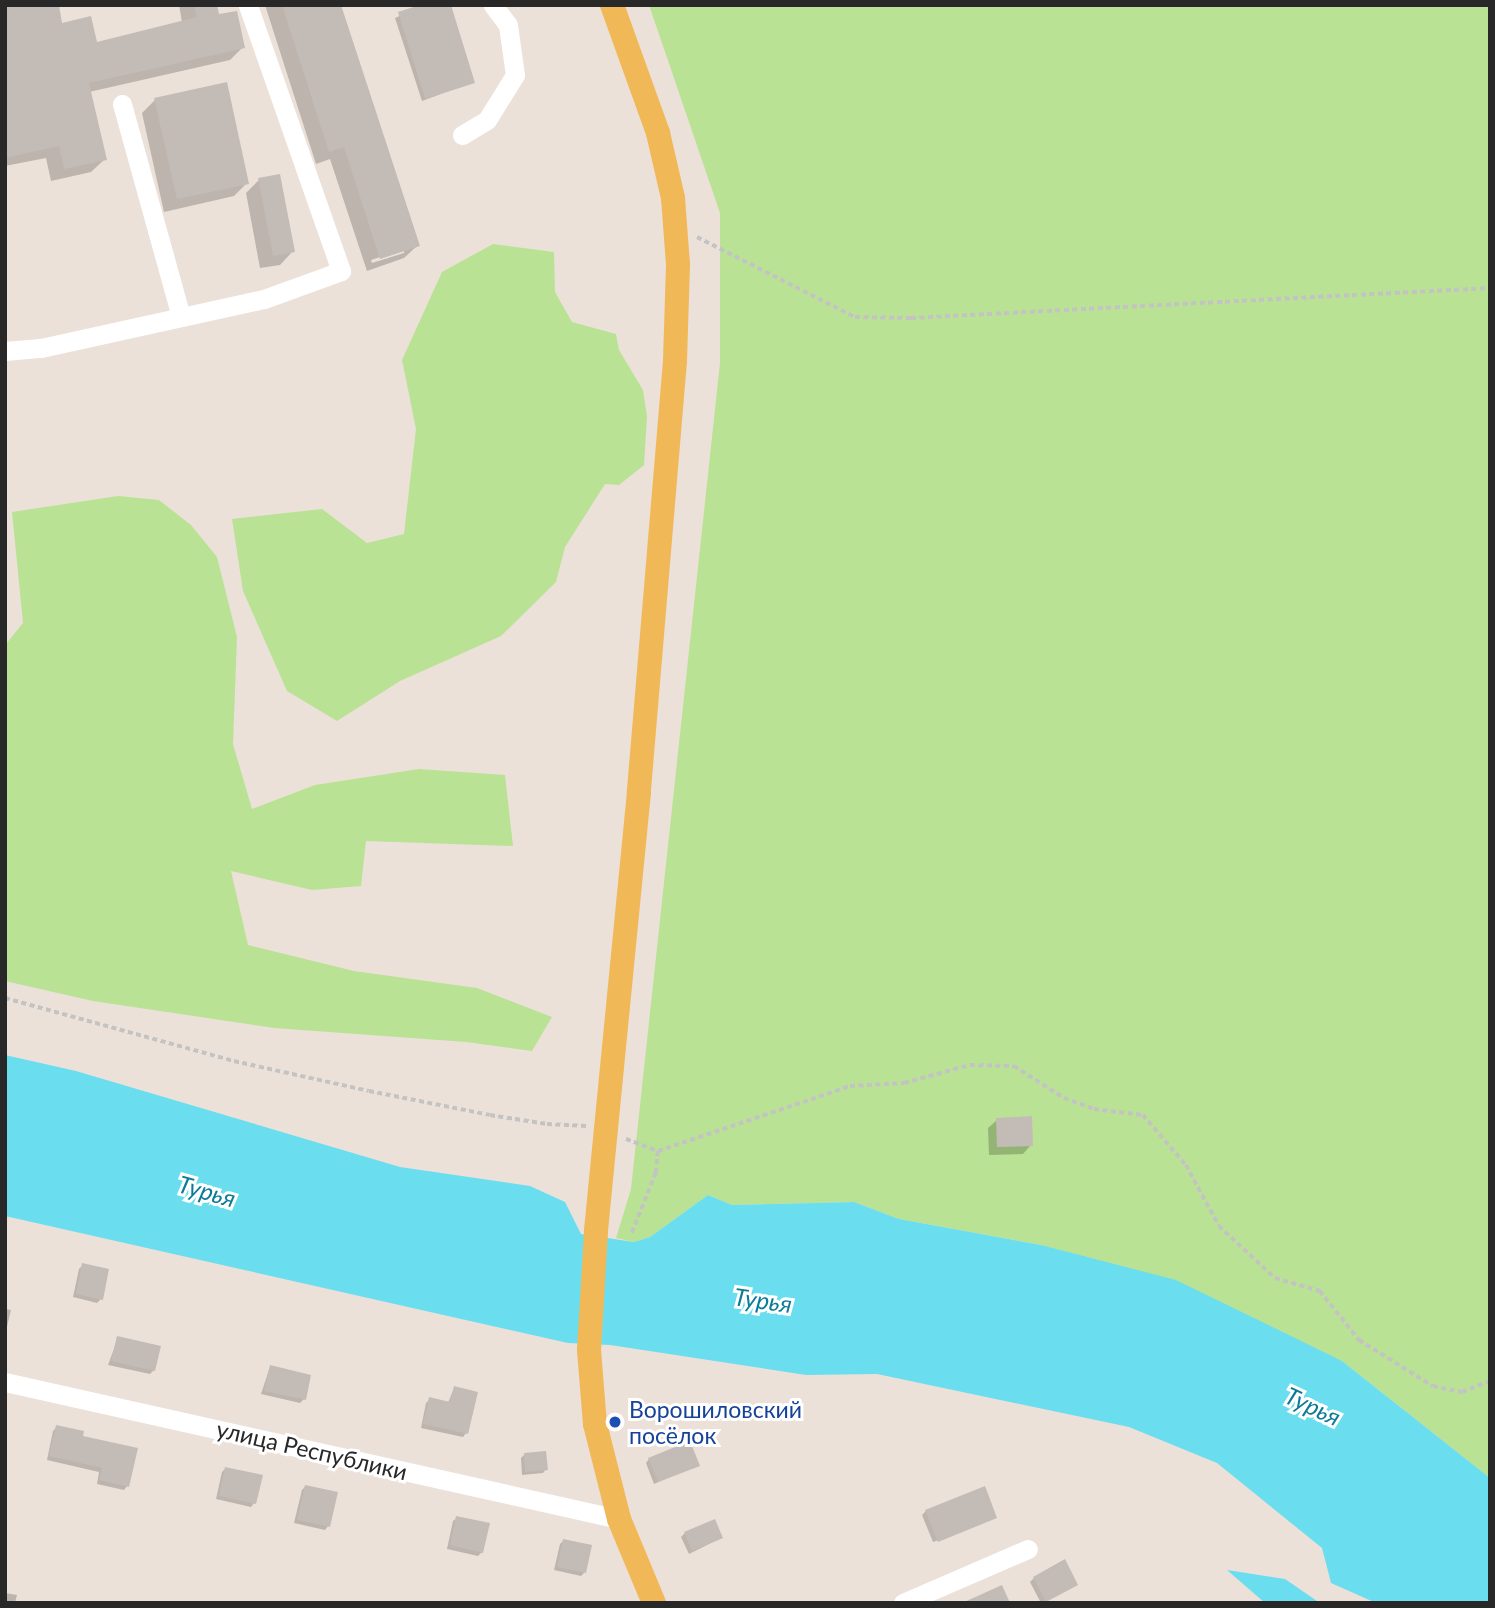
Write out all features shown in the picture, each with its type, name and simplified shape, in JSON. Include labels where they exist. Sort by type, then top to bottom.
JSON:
[{"type":"main road","points":[[612,5],[658,133],[673,198],[678,265],[675,361],[639,792],[596,1233],[589,1350],[595,1424],[619,1519],[654,1603]]},
{"type":"street","points":[[5,351],[41,348],[264,299],[341,271],[248,5]]},
{"type":"street","points":[[462,135],[487,120],[515,75],[508,25],[493,5]]},
{"type":"street","points":[[122,104],[181,317]]},
{"type":"street","name":"улица Республики","points":[[5,1382],[619,1519]]},
{"type":"street","points":[[903,1603],[1028,1549]]},
{"type":"path","points":[[675,226],[855,317],[911,318],[1490,288]]},
{"type":"path","points":[[5,998],[234,1060],[369,1091],[547,1124],[606,1127],[624,1139],[658,1151],[850,1086],[904,1083],[970,1065],[1014,1066],[1063,1098],[1094,1109],[1143,1115],[1186,1165],[1219,1226],[1275,1278],[1320,1291],[1359,1340],[1433,1386],[1462,1392],[1490,1381]]},
{"type":"path","points":[[632,1233],[656,1173],[658,1151]]},
{"type":"green space","points":[[649,5],[1490,5],[1490,1478],[1342,1361],[1041,1245],[899,1219],[854,1202],[732,1205],[708,1195],[650,1237],[634,1242],[616,1238],[631,1189],[720,363],[720,213]]},
{"type":"green space","points":[[493,244],[554,252],[555,292],[572,322],[616,334],[619,350],[643,390],[647,416],[644,465],[619,485],[605,484],[565,547],[556,582],[501,636],[400,681],[337,721],[287,691],[243,591],[232,519],[322,509],[367,543],[404,534],[416,429],[402,360],[442,272]]},
{"type":"green space","points":[[118,496],[159,500],[191,525],[217,557],[237,637],[233,744],[252,809],[315,785],[419,769],[505,775],[513,846],[366,841],[361,886],[312,890],[231,871],[248,945],[354,971],[477,988],[552,1017],[532,1051],[466,1042],[274,1028],[93,1001],[5,981],[5,645],[23,623],[12,512]]},
{"type":"water","name":"Турья","points":[[5,1055],[76,1071],[400,1167],[530,1186],[565,1202],[581,1234],[634,1242],[650,1237],[708,1195],[732,1205],[854,1202],[899,1219],[1041,1245],[1176,1280],[1342,1361],[1490,1478],[1490,1603],[1376,1603],[1331,1583],[1322,1548],[1217,1463],[1129,1427],[877,1374],[806,1375],[610,1345],[568,1343],[5,1216]]},
{"type":"water","points":[[1227,1570],[1285,1579],[1320,1603],[1265,1603]]},
{"type":"building","points":[[5,5],[59,5],[62,23],[91,16],[97,42],[197,17],[194,5],[217,5],[219,14],[237,11],[245,48],[89,83],[107,160],[64,169],[59,146],[5,158]]},
{"type":"building","points":[[282,5],[341,5],[420,246],[380,259],[344,147],[329,152]]},
{"type":"building","points":[[420,5],[451,5],[475,83],[425,99],[398,12]]},
{"type":"building","points":[[227,82],[249,184],[177,199],[154,98]]},
{"type":"building","points":[[280,174],[295,252],[273,256],[258,178]]},
{"type":"building","points":[[1032,1116],[1033,1146],[997,1147],[996,1118]]},
{"type":"building","points":[[82,1263],[109,1269],[103,1300],[76,1294]]},
{"type":"building","points":[[117,1336],[161,1346],[155,1371],[111,1361]]},
{"type":"building","points":[[270,1365],[311,1375],[306,1400],[264,1391]]},
{"type":"building","points":[[454,1386],[478,1392],[468,1434],[423,1424],[429,1397],[450,1402]]},
{"type":"building","points":[[56,1425],[84,1431],[83,1436],[138,1448],[129,1487],[99,1480],[102,1468],[49,1456]]},
{"type":"building","points":[[690,1441],[700,1466],[658,1482],[648,1458]]},
{"type":"building","points":[[546,1451],[548,1470],[525,1472],[524,1453]]},
{"type":"building","points":[[225,1467],[263,1475],[256,1504],[219,1496]]},
{"type":"building","points":[[305,1485],[338,1492],[330,1527],[297,1520]]},
{"type":"building","points":[[985,1486],[997,1518],[938,1542],[925,1510]]},
{"type":"building","points":[[456,1516],[490,1523],[483,1553],[450,1545]]},
{"type":"building","points":[[715,1519],[723,1538],[692,1551],[684,1532]]},
{"type":"building","points":[[563,1539],[592,1545],[586,1573],[557,1567]]},
{"type":"building","points":[[1065,1559],[1078,1585],[1046,1602],[1033,1577]]},
{"type":"building","points":[[1002,1585],[1010,1603],[962,1603]]},
{"type":"place","name":"Ворошиловский посёлок","points":[[615,1422]]}]
